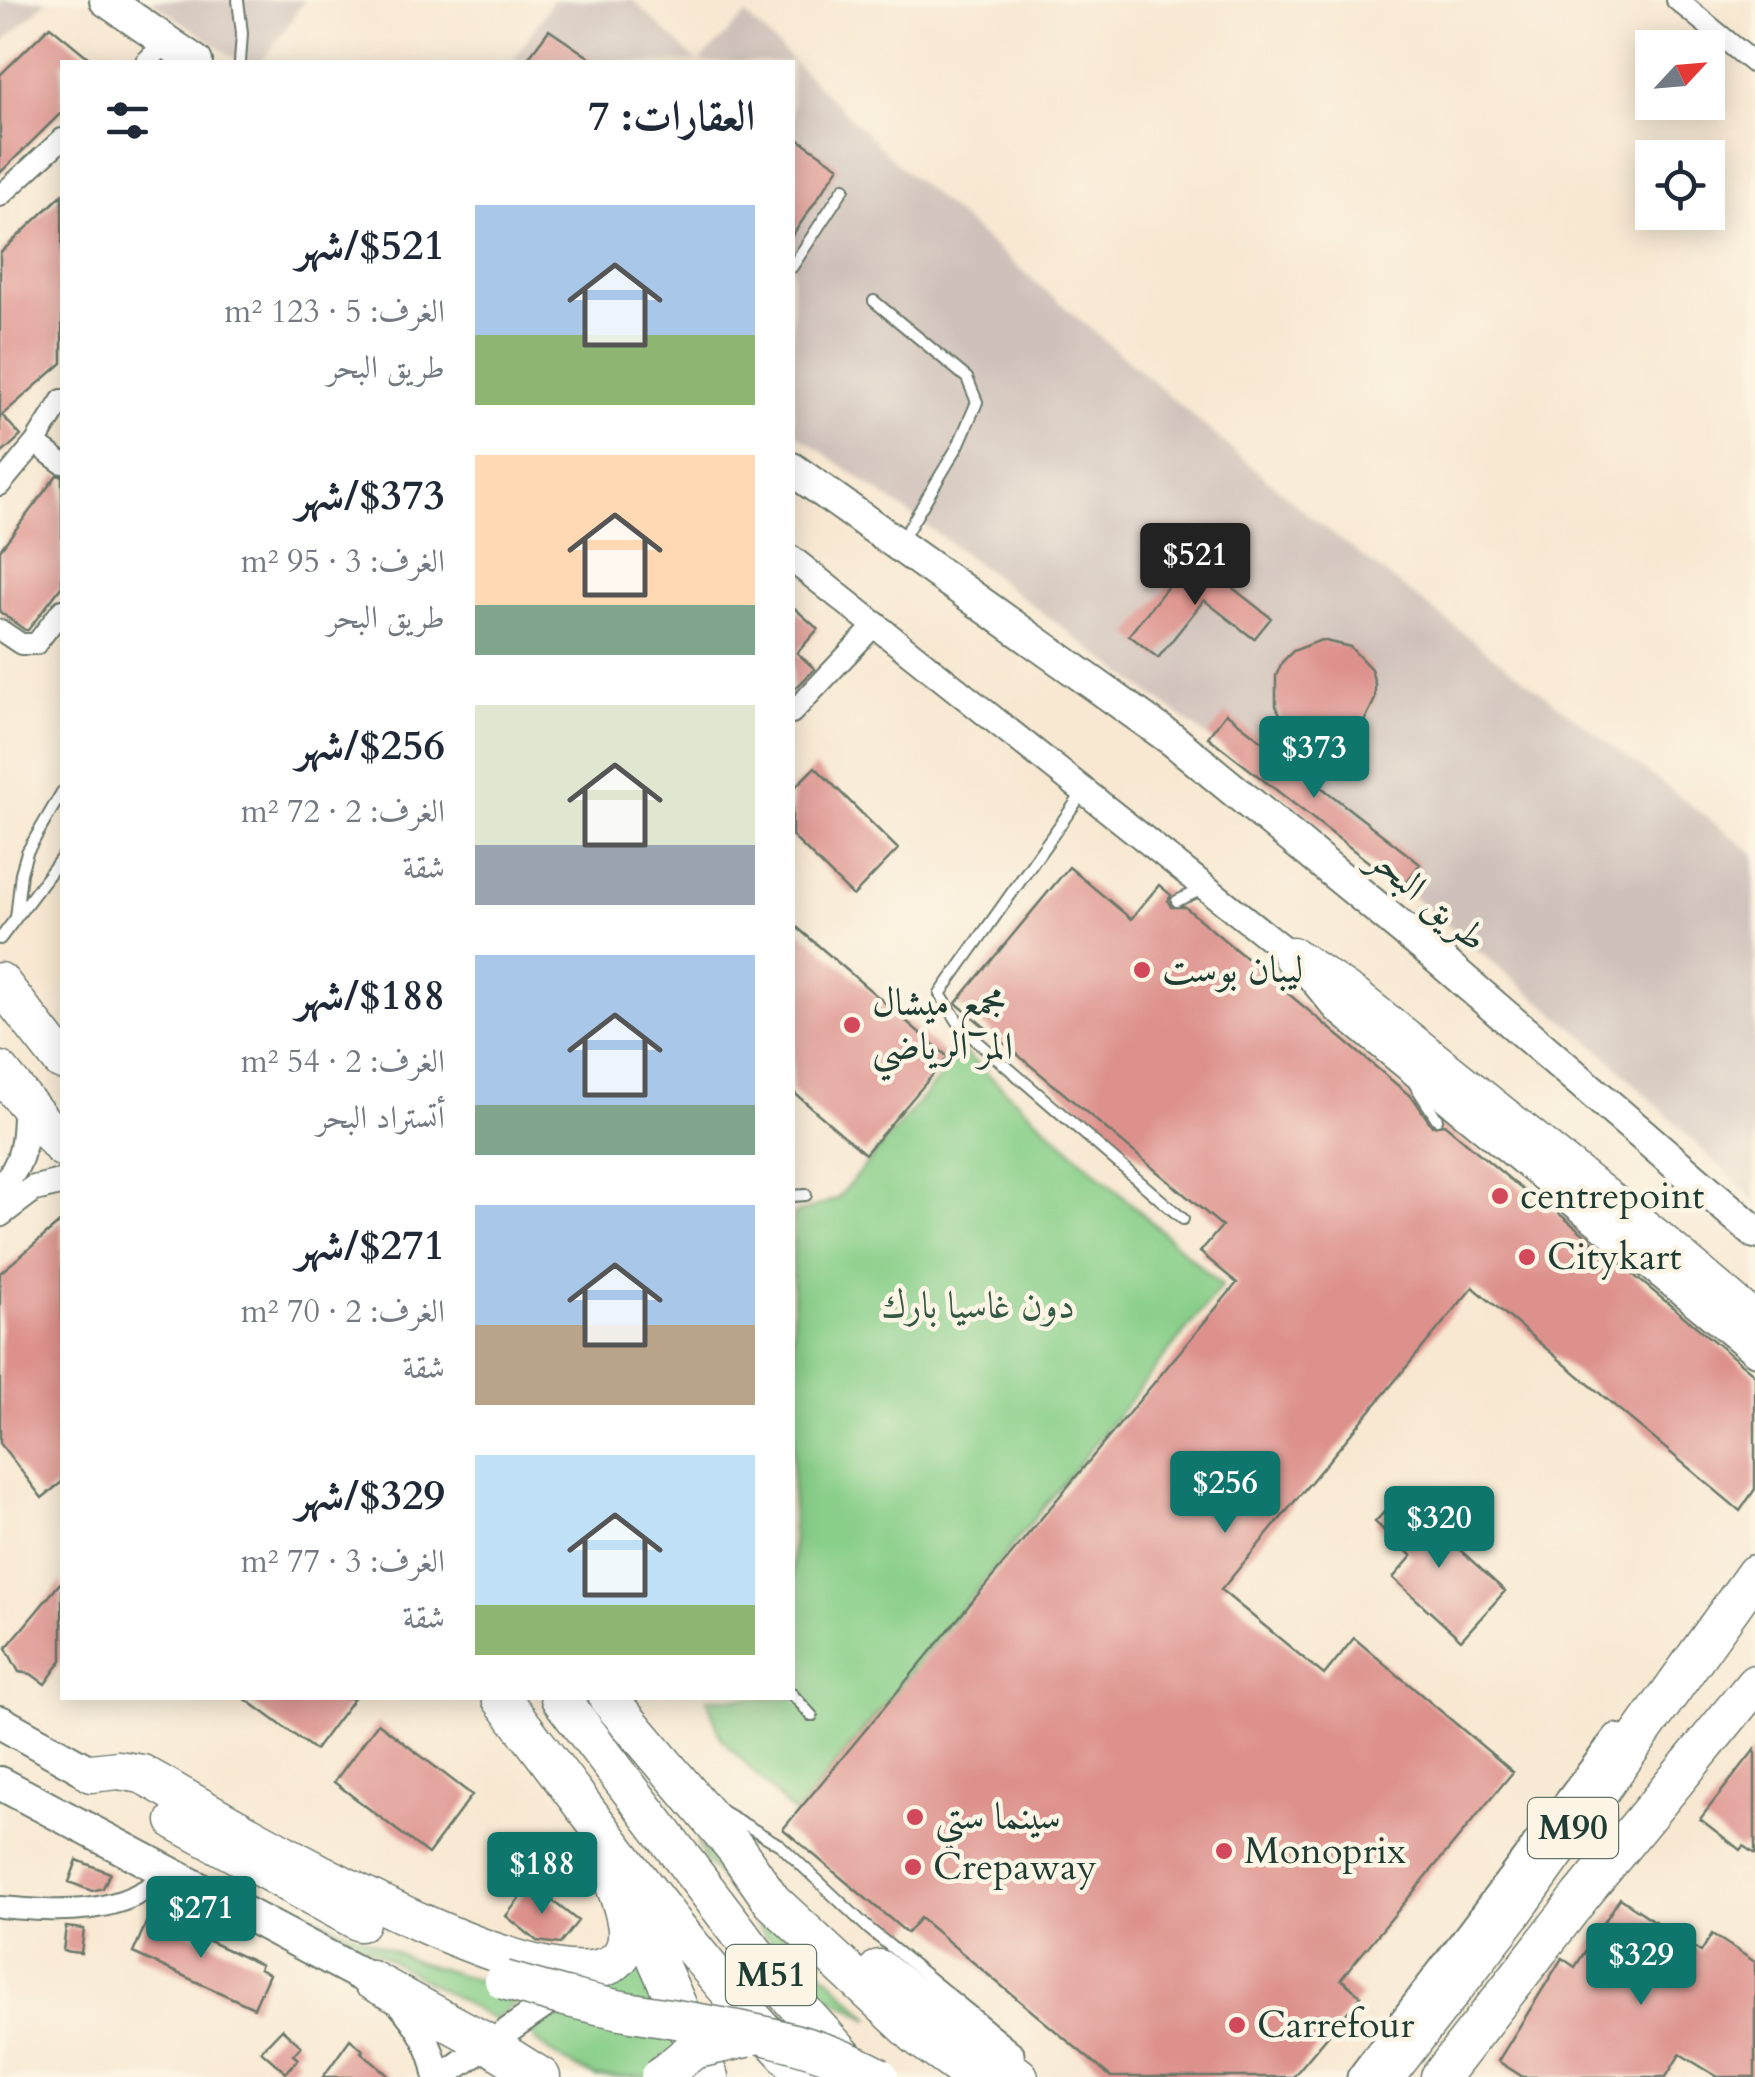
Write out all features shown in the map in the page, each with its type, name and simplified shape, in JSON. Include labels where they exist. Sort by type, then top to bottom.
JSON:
[{"type":"highway","points":[[106,0],[156,52],[188,60]]},
{"type":"highway","name":"طريق البحر","points":[[795,471],[1173,740],[1432,953],[1755,1232]]},
{"type":"highway","points":[[1292,956],[1355,998],[1755,1322]]},
{"type":"highway","points":[[0,982],[60,1058]]},
{"type":"highway","points":[[0,1071],[60,1144]]},
{"type":"highway","name":"M90","points":[[1384,2077],[1514,1910],[1755,1574]]},
{"type":"highway","points":[[1440,2077],[1581,1896],[1755,1684]]},
{"type":"highway","name":"M51","points":[[562,1700],[780,1985],[864,2077]]},
{"type":"highway","points":[[610,1700],[736,1849],[772,1901],[907,2027],[963,2070]]},
{"type":"highway","points":[[512,1711],[641,1918],[668,1990],[709,2077]]},
{"type":"highway","name":"M51","points":[[512,1711],[746,2012],[808,2077]]},
{"type":"highway","points":[[0,1722],[355,1919],[470,1970],[582,2002],[733,2028],[848,2062],[879,2077]]},
{"type":"highway","points":[[91,1773],[118,1770],[142,1774],[372,1900],[458,1940],[556,1969],[579,1972],[604,1968],[621,1955],[628,1936],[600,1848]]},
{"type":"highway","points":[[0,1782],[487,2042],[542,2077]]},
{"type":"highway","points":[[736,1849],[915,1999],[1020,2077]]},
{"type":"highway","points":[[660,2077],[694,2050],[738,2038],[773,2040]]},
{"type":"street","points":[[1677,0],[1755,64]]},
{"type":"street","points":[[0,196],[60,141]]},
{"type":"street","points":[[0,485],[35,443],[60,403]]},
{"type":"street","points":[[35,443],[60,462]]},
{"type":"street","points":[[795,561],[1292,956],[1336,1009],[1755,1352]]},
{"type":"street","points":[[0,630],[21,644],[36,644],[60,613]]},
{"type":"street","points":[[795,710],[877,623]]},
{"type":"street","points":[[0,1186],[16,1169],[23,1151],[26,1102]]},
{"type":"street","points":[[0,1214],[33,1189],[60,1182]]},
{"type":"street","points":[[1360,2077],[1755,1553]]},
{"type":"street","points":[[1457,2077],[1755,1709]]},
{"type":"street","points":[[0,1907],[68,1911],[107,1906],[136,1896],[168,1872]]},
{"type":"street","points":[[371,1980],[417,2024],[439,2077],[604,1968]]},
{"type":"lane","points":[[238,0],[240,60]]},
{"type":"lane","points":[[795,262],[844,188]]},
{"type":"lane","points":[[874,301],[967,378],[977,402],[967,430],[900,544]]},
{"type":"lane","points":[[1084,790],[940,994],[962,1028],[1183,1219]]},
{"type":"lane","points":[[16,918],[27,852],[60,795]]},
{"type":"lane","points":[[0,939],[60,860]]},
{"type":"lane","points":[[1177,900],[1206,888]]},
{"type":"lane","points":[[1401,1064],[1438,1119]]},
{"type":"lane","points":[[795,1196],[806,1195]]},
{"type":"lane","points":[[795,1697],[812,1716]]},
{"type":"lane","points":[[692,1796],[754,1827],[787,1852],[869,1929],[1018,2050],[1020,2077]]},
{"type":"lane","points":[[787,1852],[796,1840]]},
{"type":"shaded area","points":[[0,0],[48,0],[0,45]]},
{"type":"shaded area","points":[[150,0],[305,0],[263,60],[237,60]]},
{"type":"shaded area","points":[[553,0],[633,0],[695,60],[513,60]]},
{"type":"shaded area","points":[[746,15],[792,60],[701,60]]},
{"type":"shaded area","points":[[795,63],[898,165],[1322,526],[1755,854],[1755,1201],[1599,1049],[1402,888],[935,532],[795,432]]},
{"type":"green space","name":"دون غاسيا بارك","points":[[962,1051],[1222,1286],[795,1815],[721,1738],[708,1700],[795,1700],[795,1214],[837,1199]]},
{"type":"green space","points":[[697,1842],[871,2019],[822,1993],[795,1972],[704,1859]]},
{"type":"green space","points":[[306,1912],[415,1961],[525,1995],[494,2020]]},
{"type":"green space","points":[[636,1943],[693,2077],[596,2077],[565,2062],[535,2040],[533,2028]]},
{"type":"building","points":[[50,26],[92,60],[60,60],[60,114],[0,173],[0,75]]},
{"type":"building","points":[[549,30],[593,60],[526,60]]},
{"type":"building","points":[[795,137],[839,167],[795,232]]},
{"type":"building","points":[[60,197],[60,365],[2,415],[21,436],[0,455],[0,253]]},
{"type":"building","points":[[60,476],[60,589],[28,630],[0,612],[0,550]]},
{"type":"building","points":[[1192,556],[1271,618],[1254,639],[1204,600],[1158,658],[1129,635]]},
{"type":"building","points":[[795,609],[818,629],[797,653],[815,669],[795,689]]},
{"type":"building","points":[[1321,640],[1350,647],[1371,669],[1375,684],[1375,699],[1362,726],[1336,741],[1290,735],[1276,706],[1276,676],[1282,662],[1293,651]]},
{"type":"building","points":[[1226,713],[1420,864],[1402,888],[1208,737]]},
{"type":"building","points":[[815,767],[898,849],[853,896],[795,839],[795,787]]},
{"type":"building","points":[[1069,867],[1131,919],[1159,885],[1171,895],[1171,907],[1185,907],[1414,1099],[1432,1126],[1444,1124],[1755,1375],[1755,1489],[1740,1511],[1473,1287],[1221,1590],[1324,1675],[1354,1638],[1513,1772],[1341,1979],[1361,1996],[1293,2077],[1111,2077],[920,1918],[907,1933],[783,1829],[1237,1283],[1200,1252],[1222,1226],[956,1003]]},
{"type":"building","name":"مجمع ميشال المر الرياضي","points":[[795,926],[948,1057],[865,1154],[795,1094]]},
{"type":"building","points":[[60,1223],[60,1484],[42,1498],[0,1443],[0,1273]]},
{"type":"building","points":[[1400,1495],[1505,1591],[1461,1640],[1393,1578],[1412,1556],[1375,1522]]},
{"type":"building","points":[[60,1583],[60,1663],[45,1684],[31,1674],[19,1672],[6,1648]]},
{"type":"building","points":[[247,1700],[352,1700],[315,1750]]},
{"type":"building","points":[[378,1723],[472,1795],[428,1854],[334,1782]]},
{"type":"building","points":[[1755,1749],[1755,1854],[1743,1846],[1740,1850],[1700,1819]]},
{"type":"building","points":[[77,1860],[110,1873],[103,1888],[92,1891],[69,1882]]},
{"type":"building","points":[[531,1884],[578,1921],[560,1944],[537,1941],[506,1916]]},
{"type":"building","points":[[1620,1898],[1701,1952],[1712,1934],[1755,1962],[1755,2077],[1718,2077],[1680,2054],[1666,2077],[1523,2077],[1498,2061],[1562,1958],[1575,1967]]},
{"type":"building","points":[[150,1914],[261,1965],[259,1969],[269,1974],[254,2008],[133,1953]]},
{"type":"building","points":[[66,1927],[84,1929],[81,1953],[63,1951]]},
{"type":"building","points":[[282,2029],[301,2046],[293,2055],[298,2059],[286,2073],[261,2051]]},
{"type":"building","points":[[350,2039],[361,2052],[390,2077],[323,2077]]},
{"type":"place","name":"ليبان بوست","points":[[1142,970]]},
{"type":"place","name":"مجمع ميشال المر الرياضي","points":[[852,1025]]},
{"type":"place","name":"centrepoint","points":[[1500,1196]]},
{"type":"place","name":"Citykart","points":[[1527,1257]]},
{"type":"place","name":"سينما ستي","points":[[915,1817]]},
{"type":"place","name":"Monoprix","points":[[1224,1851]]},
{"type":"place","name":"Crepaway","points":[[913,1867]]},
{"type":"place","name":"Carrefour","points":[[1237,2025]]}]
